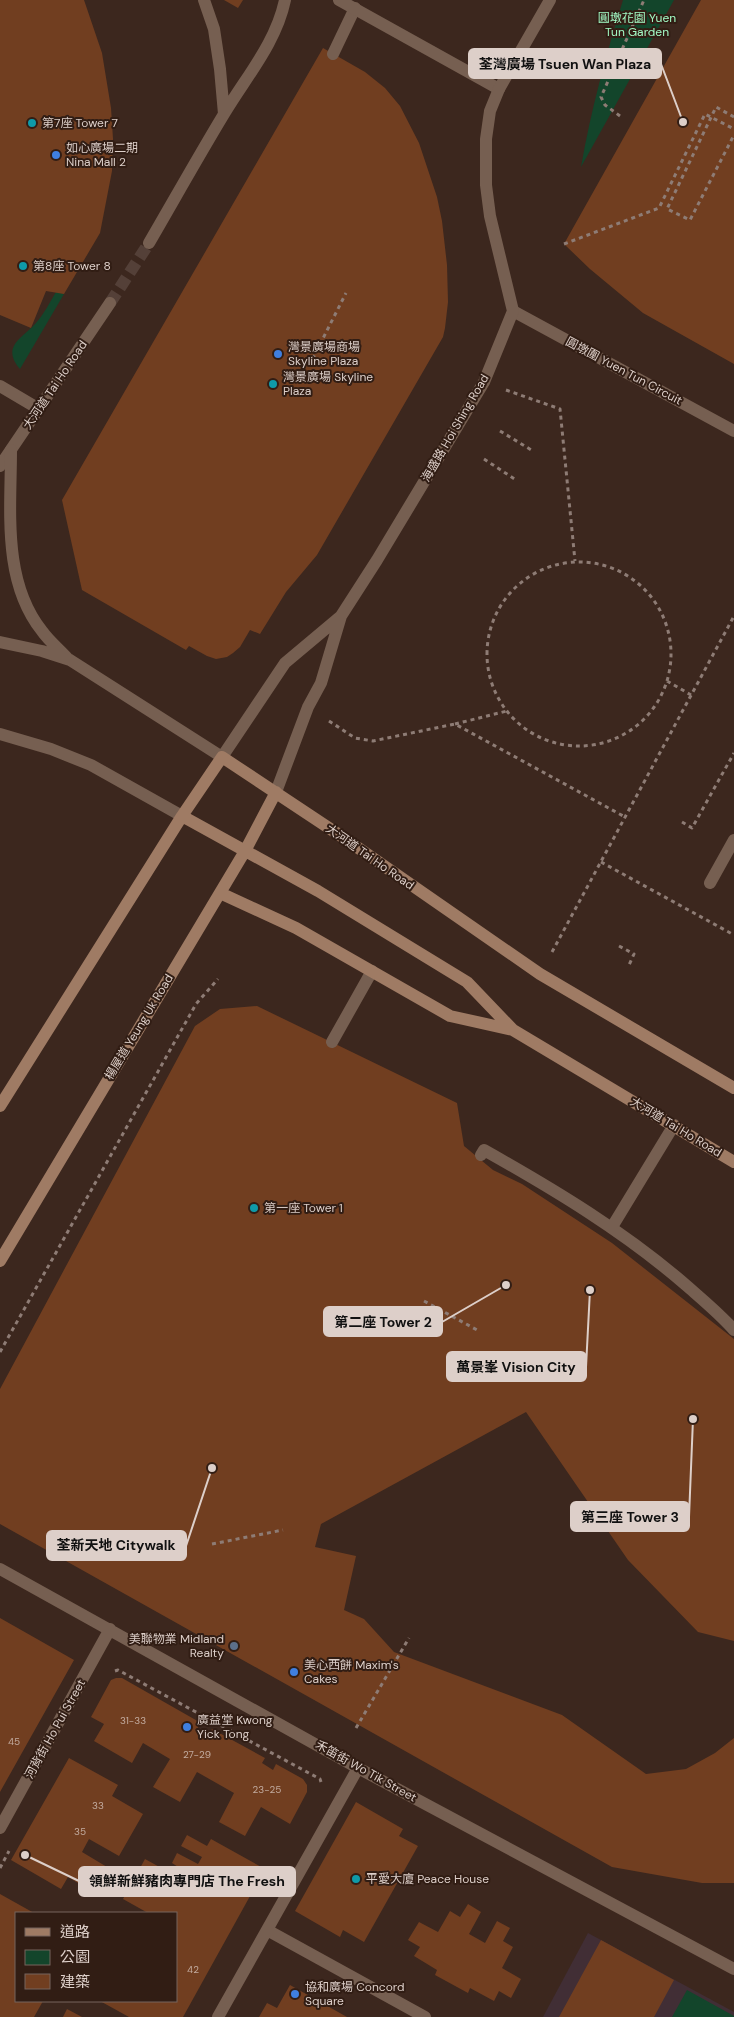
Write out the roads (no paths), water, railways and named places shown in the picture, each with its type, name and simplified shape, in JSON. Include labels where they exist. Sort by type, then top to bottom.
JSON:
[{"type":"main road","name":"大河道 Tai Ho Road","points":[[222,757],[276,792],[540,974],[734,1088]]},
{"type":"main road","points":[[2,1099],[182,816],[222,757]]},
{"type":"main road","name":"楊屋道 Yeung Uk Road","points":[[0,1261],[245,851],[276,792]]},
{"type":"main road","name":"大河道 Tai Ho Road","points":[[182,816],[318,891],[467,982],[512,1030],[734,1162]]},
{"type":"main road","points":[[220,892],[296,928],[450,1016],[512,1030]]},
{"type":"street","points":[[204,0],[214,29],[224,114]]},
{"type":"street","points":[[148,243],[224,114],[271,40],[281,18],[285,0]]},
{"type":"street","points":[[339,0],[499,89]]},
{"type":"street","points":[[513,311],[490,216],[486,185],[486,139],[490,110],[499,89],[550,0]]},
{"type":"street","points":[[334,54],[355,8]]},
{"type":"street","name":"大河道 Tai Ho Road","points":[[0,466],[110,303]]},
{"type":"street","name":"海盛路 Hoi Shing Road","points":[[276,792],[308,707],[320,683],[341,616],[377,560],[484,382],[513,311]]},
{"type":"street","name":"圓墩圍 Yuen Tun Circuit","points":[[513,311],[734,431]]},
{"type":"street","points":[[0,386],[39,409]]},
{"type":"street","points":[[11,450],[11,540],[20,590],[30,613],[42,631],[70,660]]},
{"type":"street","name":"海盛路 Hoi Shing Road","points":[[222,757],[285,663],[341,616]]},
{"type":"street","name":"大河道 Tai Ho Road","points":[[0,642],[42,651],[70,660],[222,757]]},
{"type":"street","name":"大河道 Tai Ho Road","points":[[0,734],[51,749],[91,765],[182,816]]},
{"type":"street","points":[[710,883],[734,840]]},
{"type":"street","points":[[332,1042],[372,971]]},
{"type":"street","points":[[612,1227],[674,1125]]},
{"type":"street","points":[[481,1155],[484,1150],[537,1186],[612,1227],[670,1271],[693,1298],[724,1318],[734,1330]]},
{"type":"street","name":"禾笛街 Wo Tik Street","points":[[0,1569],[358,1768],[734,1969]]},
{"type":"street","name":"河背街 Ho Pui Street","points":[[0,1828],[110,1629]]},
{"type":"street","points":[[218,2017],[358,1768]]},
{"type":"street","points":[[267,1930],[425,2017]]},
{"type":"tunnel","points":[[110,303],[149,243]]},
{"type":"place","name":"荃灣廣場 Tsuen Wan Plaza","points":[[683,122]]},
{"type":"place","name":"第7座 Tower 7","points":[[32,123]]},
{"type":"place","name":"如心廣場二期 Nina Mall 2","points":[[56,155]]},
{"type":"place","name":"第8座 Tower 8","points":[[23,266]]},
{"type":"place","name":"灣景廣場商場 Skyline Plaza","points":[[278,354]]},
{"type":"place","name":"灣景廣場 Skyline Plaza","points":[[273,384]]},
{"type":"place","name":"第一座 Tower 1","points":[[254,1208]]},
{"type":"place","name":"第二座 Tower 2","points":[[506,1285]]},
{"type":"place","name":"萬景峯 Vision City","points":[[590,1290]]},
{"type":"place","name":"第三座 Tower 3","points":[[693,1419]]},
{"type":"place","name":"荃新天地 Citywalk","points":[[212,1468]]},
{"type":"place","name":"美聯物業 Midland Realty","points":[[234,1646]]},
{"type":"place","name":"美心西餅 Maxim's Cakes","points":[[294,1672]]},
{"type":"place","name":"廣益堂 Kwong Yick Tong","points":[[187,1727]]},
{"type":"place","name":"領鮮新鮮豬肉專門店 The Fresh","points":[[25,1855]]},
{"type":"place","name":"平愛大廈 Peace House","points":[[356,1879]]},
{"type":"place","name":"協和廣場 Concord Square","points":[[295,1994]]},
{"type":"park label","name":"圓墩花園 Yuen Tun Garden","points":[[637,25]]}]
